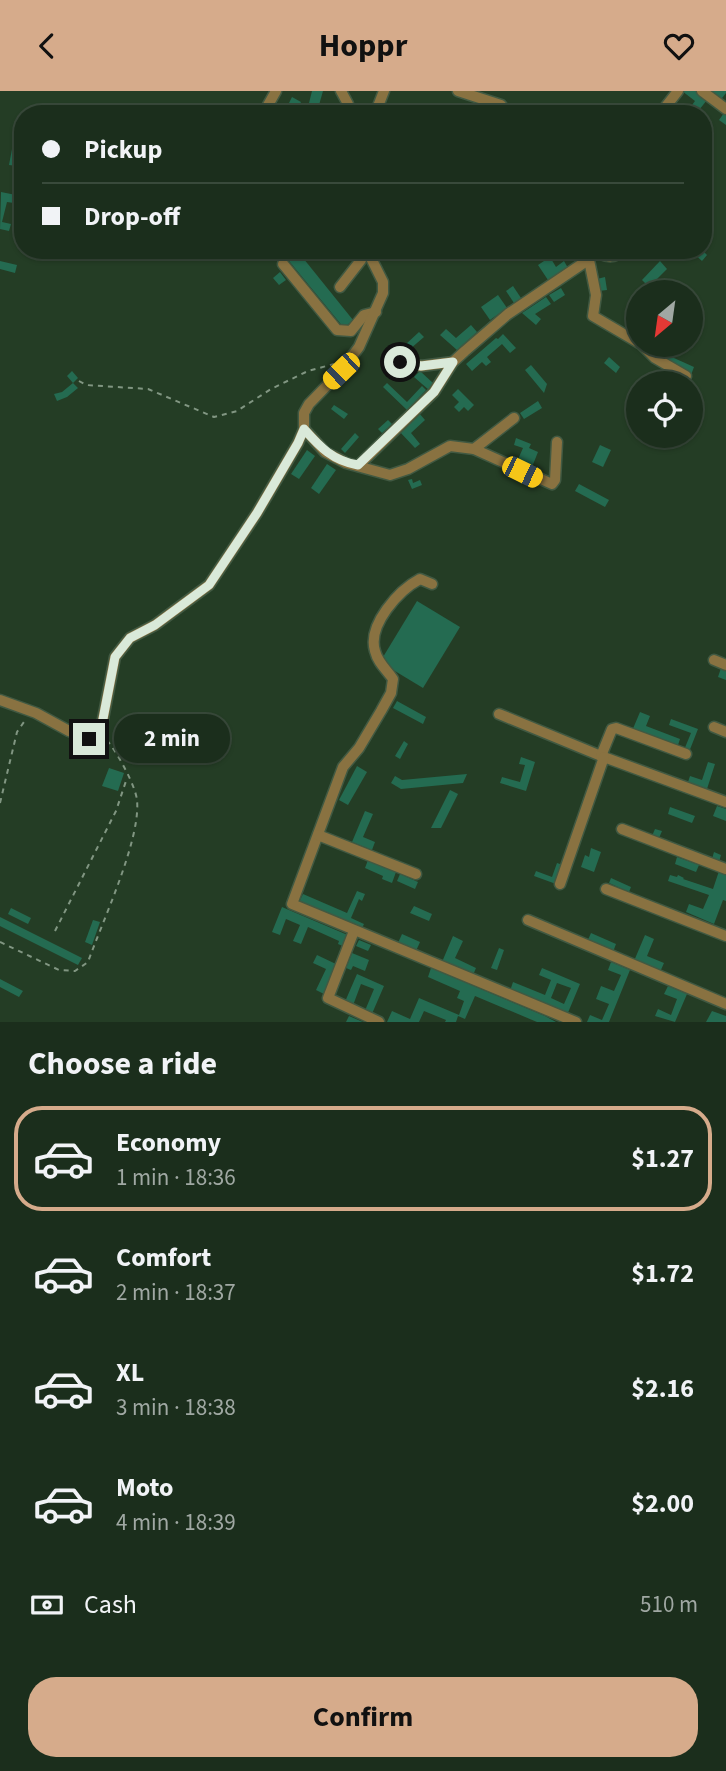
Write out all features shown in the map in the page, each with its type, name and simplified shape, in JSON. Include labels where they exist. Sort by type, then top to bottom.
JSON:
[{"type":"street","points":[[458,91],[498,105]]},
{"type":"street","points":[[667,105],[678,91]]},
{"type":"street","points":[[702,91],[726,109]]},
{"type":"street","points":[[340,287],[361,259]]},
{"type":"street","points":[[0,700],[36,713],[89,739],[99,731],[115,657],[130,638],[155,625],[209,585],[257,513],[298,443],[304,429],[304,413],[309,404],[359,347],[383,293],[383,282],[372,259]]},
{"type":"street","points":[[358,465],[434,392],[453,362],[508,314],[589,260],[596,295],[593,316],[626,336]]},
{"type":"street","points":[[283,264],[337,330],[351,331],[364,315],[376,313]]},
{"type":"street","points":[[654,357],[677,371]]},
{"type":"street","points":[[400,362],[421,366],[453,362]]},
{"type":"street","points":[[474,449],[514,418]]},
{"type":"street","points":[[304,429],[325,452],[346,463],[390,475],[408,469],[450,446],[474,449],[552,484],[555,480],[557,442]]},
{"type":"street","points":[[432,584],[420,579],[408,585],[387,608],[380,623],[373,647],[380,664],[393,679],[391,693],[359,748],[343,767],[292,904],[576,1022]]},
{"type":"street","points":[[714,660],[726,664]]},
{"type":"street","points":[[499,714],[726,802]]},
{"type":"street","points":[[714,727],[726,732]]},
{"type":"street","points":[[560,884],[612,729],[616,728],[686,754]]},
{"type":"street","points":[[622,829],[726,869]]},
{"type":"street","points":[[318,835],[416,874]]},
{"type":"street","points":[[606,889],[726,936]]},
{"type":"street","points":[[528,920],[726,1004]]},
{"type":"street","points":[[354,931],[328,998],[379,1022]]},
{"type":"path","points":[[79,381],[86,385],[148,389],[214,417],[237,411],[271,389],[308,371],[333,364],[345,364]]},
{"type":"path","points":[[0,803],[17,732],[23,721],[36,713]]},
{"type":"path","points":[[0,942],[59,970],[75,971],[88,962],[133,841],[137,799],[121,759],[99,731]]},
{"type":"path","points":[[55,931],[116,811],[128,777]]},
{"type":"building","points":[[312,91],[323,91],[319,105],[309,103]]},
{"type":"building","points":[[682,91],[697,91],[707,100],[703,105],[692,105],[695,101]]},
{"type":"building","points":[[705,91],[726,91],[726,93],[719,102]]},
{"type":"building","points":[[292,97],[301,102],[300,105],[288,105]]},
{"type":"building","points":[[726,114],[726,125],[719,120]]},
{"type":"building","points":[[12,149],[14,166],[9,165]]},
{"type":"building","points":[[1,192],[14,195],[14,203],[7,202],[2,222],[11,224],[9,231],[0,229]]},
{"type":"building","points":[[304,259],[353,320],[344,328],[289,261]]},
{"type":"building","points":[[551,259],[556,267],[564,261],[568,268],[548,280],[538,265]]},
{"type":"building","points":[[0,261],[17,265],[15,273],[0,269]]},
{"type":"building","points":[[660,261],[667,269],[656,280],[642,280]]},
{"type":"building","points":[[280,272],[286,280],[279,285],[273,278]]},
{"type":"building","points":[[605,277],[607,290],[599,291],[597,279]]},
{"type":"building","points":[[513,286],[521,298],[514,303],[506,291]]},
{"type":"building","points":[[561,288],[565,295],[554,302],[549,295]]},
{"type":"building","points":[[498,295],[507,308],[490,320],[481,307]]},
{"type":"building","points":[[546,297],[551,304],[535,314],[541,319],[536,325],[522,313]]},
{"type":"building","points":[[471,325],[477,332],[457,350],[440,335],[446,329],[456,338]]},
{"type":"building","points":[[419,332],[424,337],[410,349],[406,344]]},
{"type":"building","points":[[503,334],[516,348],[510,353],[502,344],[487,357],[491,362],[486,366],[482,362],[472,371],[466,364]]},
{"type":"building","points":[[609,357],[620,367],[616,373],[604,363]]},
{"type":"building","points":[[664,357],[672,357],[694,367],[692,371],[682,371],[661,362]]},
{"type":"building","points":[[531,365],[547,384],[544,393],[525,370]]},
{"type":"building","points":[[72,371],[78,378],[73,383],[67,376]]},
{"type":"building","points":[[420,371],[434,384],[429,390],[414,377]]},
{"type":"building","points":[[73,383],[78,388],[57,401],[54,394],[62,392]]},
{"type":"building","points":[[387,383],[407,402],[422,386],[426,390],[407,410],[383,387]]},
{"type":"building","points":[[458,389],[474,405],[468,411],[464,407],[459,412],[454,407],[459,402],[452,395]]},
{"type":"building","points":[[538,401],[542,408],[524,419],[520,413]]},
{"type":"building","points":[[334,405],[348,414],[344,419],[331,409]]},
{"type":"building","points":[[419,413],[425,420],[411,433],[420,444],[415,448],[399,431]]},
{"type":"building","points":[[388,420],[392,424],[382,433],[378,429]]},
{"type":"building","points":[[355,433],[359,437],[345,453],[341,449]]},
{"type":"building","points":[[516,438],[531,444],[529,448],[538,452],[530,472],[515,466],[523,448],[514,445]]},
{"type":"building","points":[[600,445],[611,450],[603,467],[592,462]]},
{"type":"building","points":[[307,450],[315,456],[299,479],[291,474]]},
{"type":"building","points":[[327,464],[336,470],[319,494],[311,488]]},
{"type":"building","points":[[412,479],[413,483],[420,480],[422,485],[412,489],[408,480]]},
{"type":"building","points":[[579,484],[609,500],[605,507],[575,491]]},
{"type":"building","points":[[417,601],[460,627],[423,688],[380,662]]},
{"type":"building","points":[[721,668],[726,670],[726,680],[718,677]]},
{"type":"building","points":[[397,701],[426,717],[423,724],[393,708]]},
{"type":"building","points":[[640,712],[650,716],[646,726],[680,739],[677,748],[632,731]]},
{"type":"building","points":[[671,719],[698,729],[689,752],[684,750],[691,733],[669,725]]},
{"type":"building","points":[[404,741],[408,744],[400,759],[395,756]]},
{"type":"building","points":[[521,757],[535,762],[526,791],[500,783],[502,777],[520,782],[525,765],[519,764]]},
{"type":"building","points":[[708,762],[715,764],[707,789],[688,782],[690,776],[702,780]]},
{"type":"building","points":[[357,766],[367,772],[348,805],[339,800]]},
{"type":"building","points":[[109,768],[124,773],[118,791],[102,786]]},
{"type":"building","points":[[467,774],[463,783],[401,789],[391,783],[395,776],[402,780]]},
{"type":"building","points":[[450,790],[458,794],[441,828],[431,828]]},
{"type":"building","points":[[717,806],[726,809],[726,821],[713,816]]},
{"type":"building","points":[[670,807],[695,816],[692,823],[668,814]]},
{"type":"building","points":[[365,811],[373,814],[363,837],[375,842],[372,850],[352,842]]},
{"type":"building","points":[[655,829],[662,831],[659,838],[652,836]]},
{"type":"building","points":[[591,848],[601,852],[594,872],[581,867],[585,855],[589,857]]},
{"type":"building","points":[[714,852],[721,855],[719,862],[712,859]]},
{"type":"building","points":[[677,857],[699,865],[696,872],[675,864]]},
{"type":"building","points":[[368,860],[396,872],[392,883],[365,868]]},
{"type":"building","points":[[557,863],[563,865],[556,884],[534,876],[536,871],[552,877]]},
{"type":"building","points":[[719,871],[726,874],[726,901],[723,900],[714,924],[686,912],[689,904],[703,909],[709,895],[668,881],[670,875],[678,875],[713,889]]},
{"type":"building","points":[[400,874],[418,882],[415,889],[397,881]]},
{"type":"building","points":[[611,878],[631,887],[629,892],[609,883]]},
{"type":"building","points":[[357,891],[365,894],[362,901],[359,899],[351,918],[364,924],[362,928],[299,902],[303,894],[347,913]]},
{"type":"building","points":[[414,906],[432,914],[429,921],[410,913]]},
{"type":"building","points":[[282,907],[350,936],[345,947],[338,944],[339,941],[308,927],[301,944],[293,941],[300,925],[286,919],[280,935],[272,932]]},
{"type":"building","points":[[11,908],[31,918],[28,924],[8,914]]},
{"type":"building","points":[[0,917],[82,958],[78,965],[0,926]]},
{"type":"building","points":[[93,920],[100,922],[92,945],[85,942]]},
{"type":"building","points":[[591,933],[616,944],[613,952],[587,942]]},
{"type":"building","points":[[402,934],[420,942],[416,951],[398,943]]},
{"type":"building","points":[[645,935],[654,939],[647,956],[664,963],[660,972],[634,961]]},
{"type":"building","points":[[453,936],[463,941],[455,958],[476,968],[473,975],[442,962]]},
{"type":"building","points":[[359,940],[371,945],[368,951],[356,946]]},
{"type":"building","points":[[499,948],[504,950],[497,970],[491,968]]},
{"type":"building","points":[[352,953],[369,960],[365,971],[353,966],[351,970],[346,968]]},
{"type":"building","points":[[317,955],[338,965],[324,994],[316,990],[326,969],[313,963]]},
{"type":"building","points":[[611,962],[630,970],[609,1022],[587,1022],[590,1015],[602,1020],[609,1004],[596,999],[601,986],[614,991],[621,975],[608,970]]},
{"type":"building","points":[[431,968],[556,1022],[537,1022],[475,996],[465,1019],[458,1016],[456,1022],[445,1022],[446,1020],[424,1011],[419,1022],[387,1022],[392,1011],[410,1019],[419,998],[459,1015],[464,1001],[457,998],[460,991],[428,977]]},
{"type":"building","points":[[542,968],[580,984],[567,1015],[510,991],[513,982],[545,995],[551,980],[539,975]],"holes":[[[557,983],[571,988],[564,1004],[551,998]]]},
{"type":"building","points":[[357,974],[384,986],[371,1016],[364,1013],[374,989],[361,984],[352,1008],[344,1004]]},
{"type":"building","points":[[0,979],[23,991],[19,997],[0,987]]},
{"type":"building","points":[[668,986],[687,994],[675,1022],[655,1016],[658,1009],[671,1015],[677,999],[664,994]]},
{"type":"building","points":[[712,1011],[726,1016],[726,1022],[706,1022]]},
{"type":"building","points":[[349,1016],[363,1022],[346,1022]]},
{"type":"route","points":[[89,739],[99,731],[102,724],[115,657],[130,638],[155,625],[209,585],[257,513],[304,429],[325,452],[346,463],[358,465],[434,392],[453,362],[421,366],[400,362]]}]
